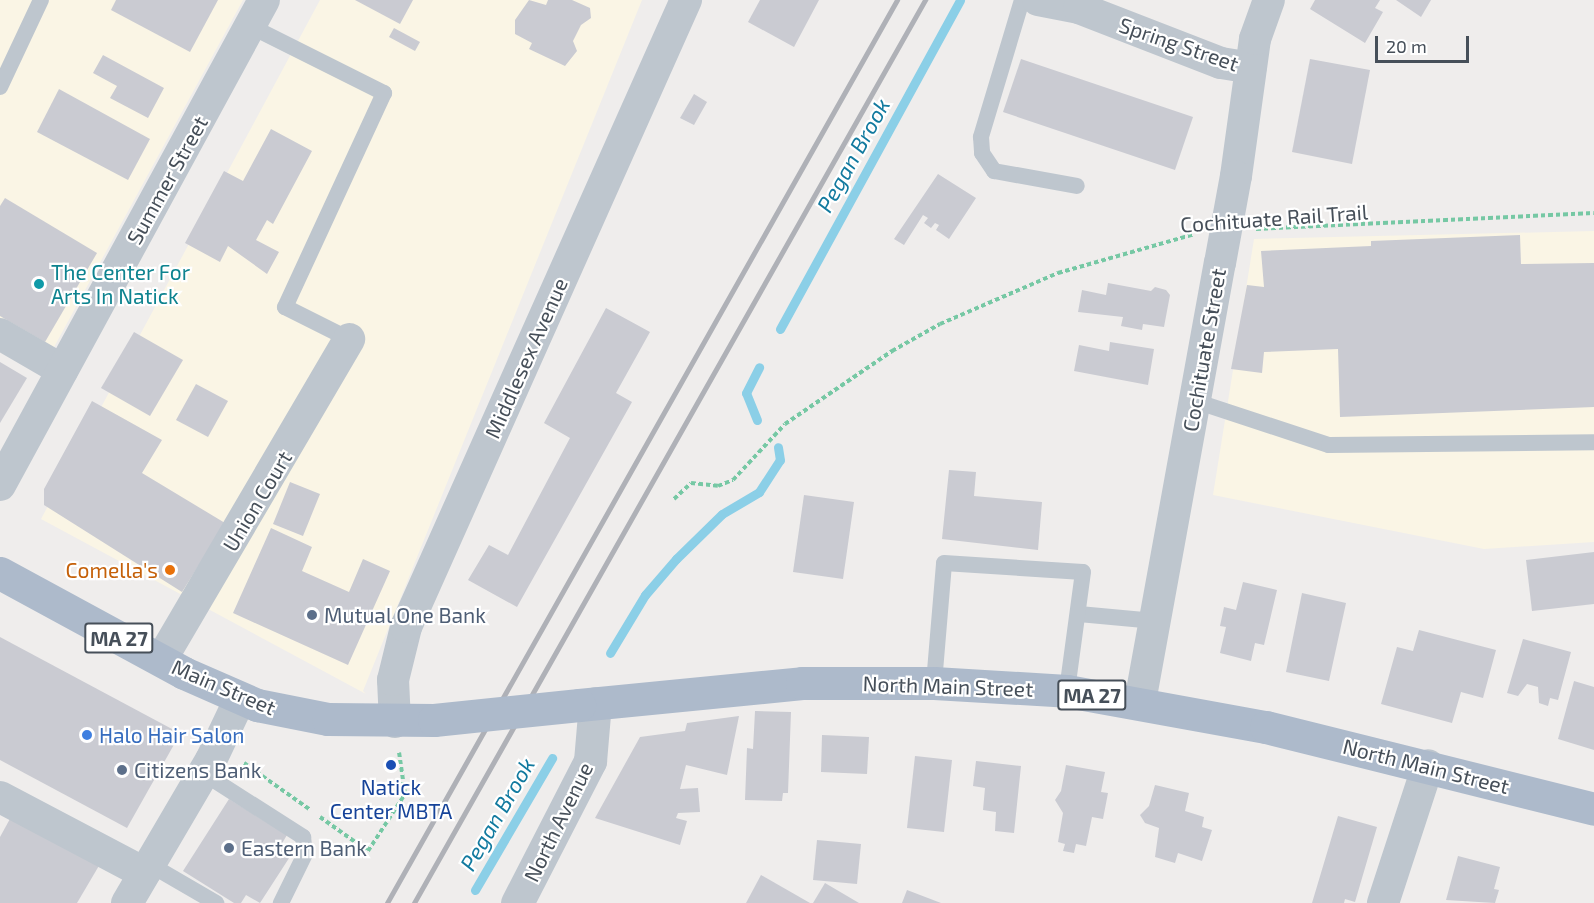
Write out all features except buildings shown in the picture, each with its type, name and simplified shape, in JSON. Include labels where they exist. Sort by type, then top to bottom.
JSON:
[{"type":"main road","name":"Main Street","points":[[0,573],[161,660],[240,699],[309,717],[395,722],[434,720]]},
{"type":"main road","name":"North Main Street","points":[[434,720],[802,683],[934,683],[1067,691],[1140,702],[1428,765],[1594,809]]},
{"type":"street","name":"Middlesex Avenue","points":[[395,722],[393,680],[406,627],[686,0]]},
{"type":"street","name":"Spring Street","points":[[1038,0],[1079,8],[1221,63],[1251,68]]},
{"type":"street","name":"Cochituate Street","points":[[1140,702],[1236,176],[1259,21],[1269,0]]},
{"type":"street","name":"Summer Street","points":[[0,485],[257,13]]},
{"type":"street","points":[[0,334],[62,370]]},
{"type":"street","name":"Union Court","points":[[161,660],[349,339]]},
{"type":"street","points":[[127,903],[203,773],[240,699]]},
{"type":"street","name":"North Avenue","points":[[517,903],[590,761],[587,704]]},
{"type":"street","points":[[1383,903],[1428,765]]},
{"type":"street","points":[[0,797],[147,868]]},
{"type":"lane","points":[[0,87],[41,0]]},
{"type":"lane","points":[[1022,0],[981,137],[982,153],[994,171],[1077,186]]},
{"type":"lane","points":[[257,13],[384,93],[285,308],[349,339]]},
{"type":"lane","points":[[1195,401],[1329,445],[1594,442]]},
{"type":"lane","points":[[934,683],[944,562],[1083,572],[1067,691]]},
{"type":"lane","points":[[1079,614],[1155,621]]},
{"type":"lane","points":[[203,773],[303,837],[305,854],[281,903]]},
{"type":"lane","points":[[147,868],[216,903]]},
{"type":"path","name":"Cochituate Rail Trail","points":[[1254,230],[1594,213]]},
{"type":"path","name":"Cochituate Rail Trail","points":[[674,499],[691,483],[718,486],[733,480],[785,423],[892,351],[969,310],[1113,255],[1207,233]]},
{"type":"path","points":[[368,851],[405,794],[395,722]]},
{"type":"shaded area","points":[[0,0],[243,0],[53,349],[0,318]]},
{"type":"shaded area","points":[[320,0],[642,0],[363,691],[366,694],[41,519]]},
{"type":"shaded area","points":[[1594,231],[1594,542],[1484,549],[1213,495],[1254,239]]},
{"type":"waterway","name":"Pegan Brook","points":[[780,329],[960,0]]},
{"type":"waterway","name":"Pegan Brook","points":[[757,420],[746,393],[759,367]]},
{"type":"waterway","name":"Pegan Brook","points":[[610,653],[645,595],[676,559],[722,514],[759,492],[780,460],[778,447]]},
{"type":"waterway","name":"Pegan Brook","points":[[475,890],[552,758]]},
{"type":"railway","points":[[387,903],[897,0]]},
{"type":"railway","points":[[414,903],[925,0]]},
{"type":"place","name":"The Center For Arts In Natick","points":[[39,284]]},
{"type":"place","name":"Comella's","points":[[170,570]]},
{"type":"place","name":"Mutual One Bank","points":[[312,615]]},
{"type":"place","name":"Halo Hair Salon","points":[[87,735]]},
{"type":"place","name":"Natick Center MBTA","points":[[391,765]]},
{"type":"place","name":"Citizens Bank","points":[[122,770]]},
{"type":"place","name":"Eastern Bank","points":[[229,848]]}]
